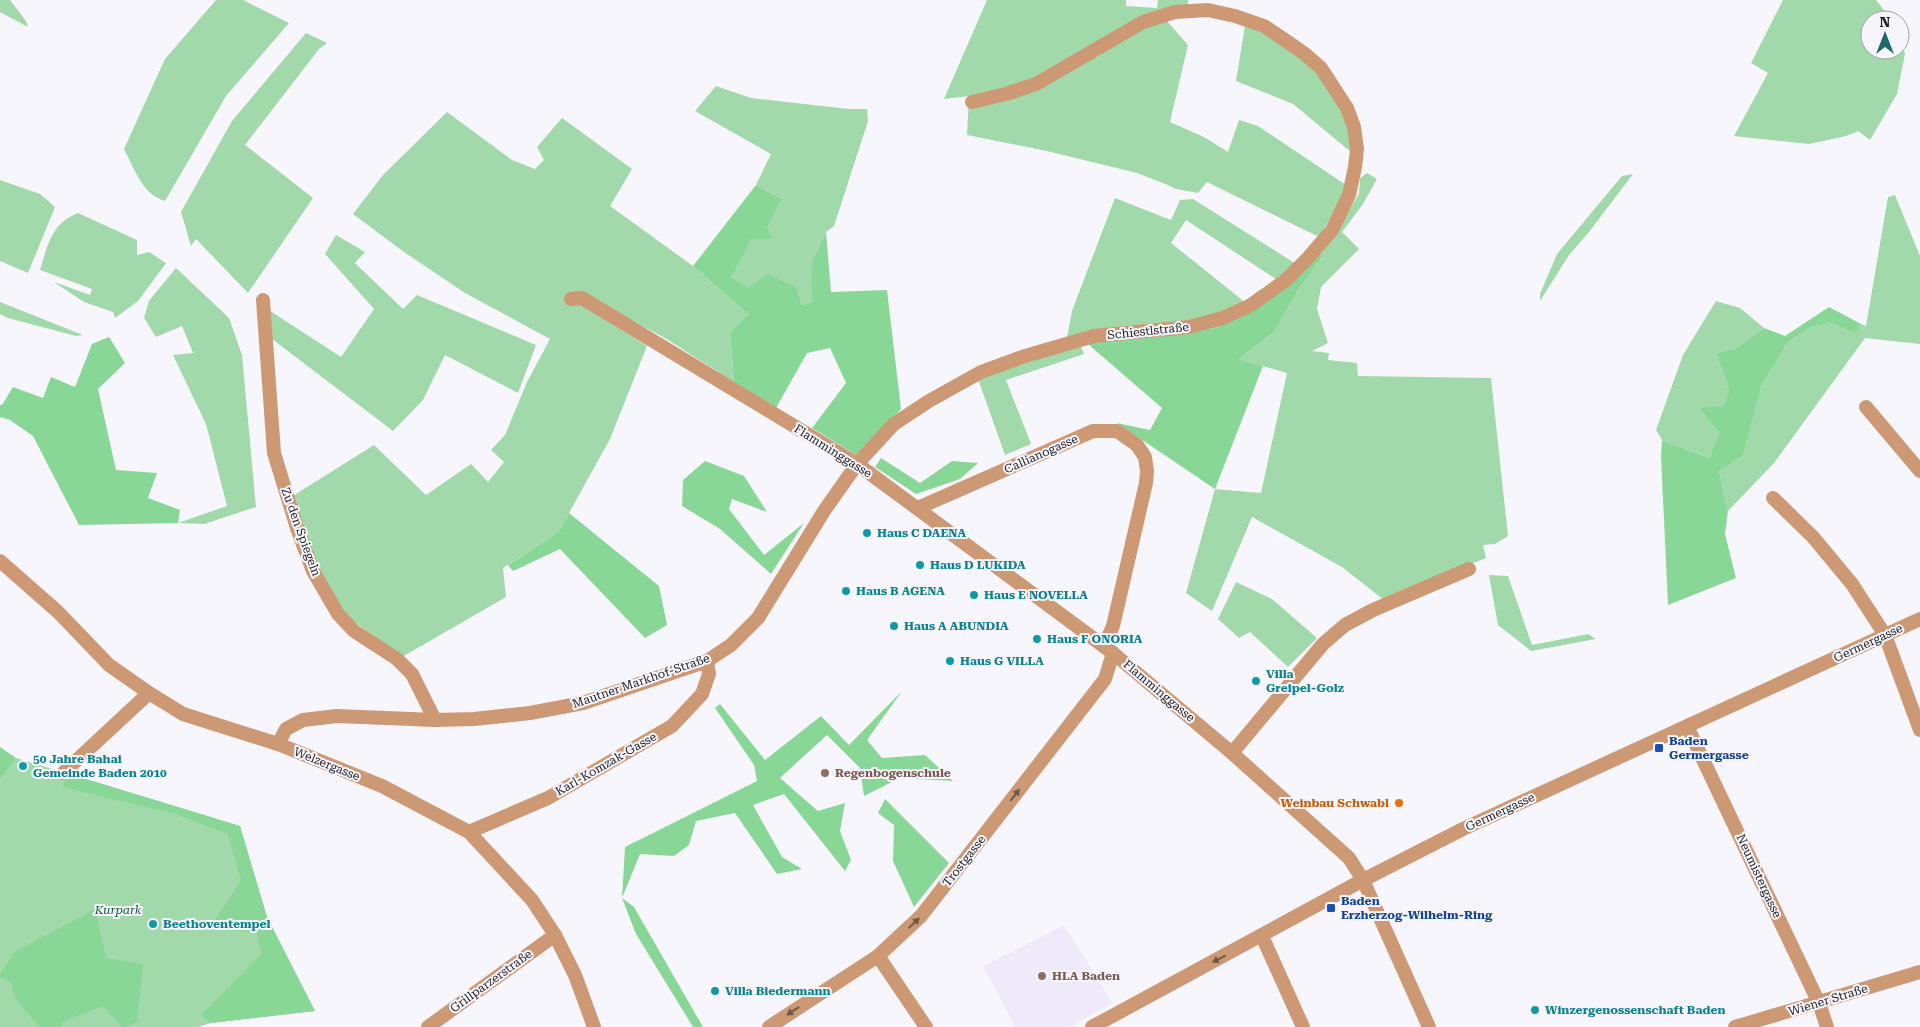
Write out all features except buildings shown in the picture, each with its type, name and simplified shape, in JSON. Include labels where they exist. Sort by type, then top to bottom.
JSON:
[{"type":"street","name":"Schiestlstraße","points":[[857,464],[894,424],[929,401],[981,372],[1065,343],[1094,336],[1189,328],[1224,318],[1251,305],[1286,280],[1332,230],[1348,195],[1358,149],[1354,127],[1347,108],[1321,68],[1305,54],[1264,26],[1235,16],[1208,10],[1175,12],[1143,22],[1036,84],[1006,94],[972,102]]},
{"type":"street","name":"Flamminggasse","points":[[571,299],[582,298],[857,464],[1108,649],[1232,753],[1349,858],[1363,880],[1429,1027]]},
{"type":"street","name":"Zu den Spiegeln","points":[[263,300],[274,453],[297,528],[313,571],[338,614],[354,631],[397,660],[412,674],[435,720]]},
{"type":"street","points":[[1866,407],[1920,471]]},
{"type":"street","name":"Callianogasse","points":[[918,508],[1093,430],[1117,431],[1138,445],[1145,458],[1147,470]]},
{"type":"street","name":"Mautner Markhof-Straße","points":[[278,744],[286,728],[303,720],[337,716],[435,720],[474,719],[530,713],[583,703],[707,661],[731,645],[758,618],[824,511],[857,464]]},
{"type":"street","name":"Trostgasse","points":[[769,1027],[878,956],[921,916],[1105,679],[1108,649],[1146,483],[1147,470]]},
{"type":"street","points":[[1774,498],[1813,537],[1852,584],[1884,635],[1920,730]]},
{"type":"street","name":"Welzergasse","points":[[0,561],[58,612],[109,665],[183,714],[278,744],[382,786],[469,832],[532,900],[555,935],[576,975],[594,1027]]},
{"type":"street","points":[[1232,753],[1323,644],[1345,625],[1373,610],[1469,570]]},
{"type":"street","name":"Germergasse","points":[[1092,1027],[1363,880],[1463,829],[1920,619]]},
{"type":"street","name":"Karl-Komzak-Gasse","points":[[469,832],[548,798],[672,726],[702,694],[709,674],[707,661]]},
{"type":"street","points":[[63,773],[149,693]]},
{"type":"street","name":"Neumistergasse","points":[[1687,726],[1819,1002],[1827,1027]]},
{"type":"street","name":"Grillparzerstraße","points":[[428,1027],[555,935]]},
{"type":"street","points":[[1262,936],[1304,1027]]},
{"type":"street","points":[[878,956],[926,1027]]},
{"type":"street","name":"Wiener Straße","points":[[1735,1027],[1920,972]]},
{"type":"shaded area","name":"HLA Baden","points":[[1064,925],[1113,1003],[1069,1027],[1015,1027],[983,966]]},
{"type":"green space","points":[[0,0],[10,0],[26,21],[28,27],[0,12]]},
{"type":"green space","points":[[216,0],[243,0],[289,23],[226,96],[165,201],[157,198],[145,187],[124,149],[165,59]]},
{"type":"green space","points":[[987,0],[1126,0],[1126,6],[1157,8],[1158,0],[1188,0],[1188,7],[1167,21],[1188,45],[1170,122],[1204,137],[1228,152],[1239,120],[1258,126],[1346,185],[1339,203],[1319,237],[1207,182],[1198,193],[1176,189],[1137,173],[1047,151],[967,135],[969,96],[944,99]]},
{"type":"green space","points":[[1783,0],[1876,0],[1884,10],[1860,10],[1860,60],[1904,60],[1897,94],[1870,140],[1858,131],[1846,136],[1809,144],[1734,136],[1768,73],[1751,63]]},
{"type":"green space","points":[[1247,13],[1284,31],[1301,43],[1317,56],[1330,72],[1342,89],[1351,107],[1359,131],[1363,162],[1293,104],[1236,81]]},
{"type":"green space","points":[[306,33],[327,43],[319,49],[245,145],[313,198],[248,293],[196,239],[191,246],[181,212],[232,121]]},
{"type":"green space","points":[[716,86],[751,98],[849,109],[867,109],[868,121],[834,226],[826,232],[811,263],[813,302],[801,305],[748,288],[730,277],[752,239],[767,228],[782,199],[756,185],[771,154],[695,111]]},
{"type":"green space","points":[[447,112],[512,160],[535,169],[544,160],[537,147],[562,118],[632,169],[610,206],[693,266],[748,314],[730,332],[734,382],[665,338],[612,310],[605,319],[647,346],[610,439],[559,531],[503,568],[506,597],[402,657],[341,612],[314,566],[288,499],[374,445],[426,495],[471,464],[488,482],[504,462],[491,450],[505,435],[527,382],[550,339],[465,293],[404,252],[353,214],[383,175]]},
{"type":"green space","points":[[1367,173],[1377,179],[1363,204],[1342,232],[1359,249],[1321,287],[1317,309],[1328,343],[1312,351],[1329,353],[1328,360],[1357,363],[1358,376],[1491,378],[1508,536],[1495,544],[1483,545],[1486,558],[1384,600],[1342,567],[1252,517],[1212,611],[1186,593],[1215,489],[1261,493],[1287,373],[1239,359],[1274,332],[1300,287],[1323,256],[1322,253],[1359,194],[1360,178]]},
{"type":"green space","points":[[1633,174],[1569,255],[1540,301],[1540,294],[1557,254],[1622,176]]},
{"type":"green space","points":[[0,180],[40,194],[55,207],[28,273],[0,261]]},
{"type":"green space","points":[[756,185],[782,199],[767,228],[772,239],[752,239],[731,277],[748,288],[768,274],[796,287],[801,305],[812,302],[811,263],[826,232],[831,292],[887,290],[901,409],[861,458],[812,428],[846,383],[830,348],[807,353],[776,408],[734,382],[730,332],[748,314],[693,266]]},
{"type":"green space","points":[[1895,195],[1920,256],[1920,344],[1865,338],[1774,463],[1728,511],[1719,471],[1743,454],[1762,385],[1788,342],[1811,327],[1831,323],[1854,332],[1861,324],[1866,326],[1888,197]]},
{"type":"green space","points":[[1115,198],[1171,220],[1180,200],[1193,199],[1304,269],[1285,285],[1186,220],[1171,243],[1241,299],[1251,310],[1216,328],[1112,339],[1067,337],[1072,311]]},
{"type":"green space","points":[[78,213],[137,240],[137,255],[149,252],[166,263],[138,301],[115,318],[113,312],[84,302],[54,282],[90,295],[92,289],[40,270],[52,236],[62,222]]},
{"type":"green space","points":[[336,235],[365,252],[355,263],[403,309],[417,295],[536,345],[518,393],[445,355],[423,400],[393,431],[272,339],[258,303],[341,357],[374,309],[325,254]]},
{"type":"green space","points":[[1322,253],[1323,256],[1300,287],[1274,332],[1239,359],[1263,366],[1215,489],[1117,423],[1150,430],[1162,408],[1088,344],[1112,339],[1216,328],[1264,304]]},
{"type":"green space","points":[[176,268],[229,318],[242,355],[256,507],[204,524],[178,523],[227,506],[206,424],[173,355],[193,353],[182,326],[156,337],[144,318],[149,301]]},
{"type":"green space","points":[[1716,301],[1740,308],[1764,328],[1736,348],[1716,353],[1729,390],[1719,432],[1709,458],[1662,440],[1656,430],[1683,355]]},
{"type":"green space","points":[[0,302],[83,335],[76,336],[8,318],[0,314]]},
{"type":"green space","points":[[1829,307],[1861,324],[1855,333],[1831,323],[1811,327],[1788,342],[1762,385],[1743,455],[1719,471],[1728,511],[1725,534],[1736,578],[1668,605],[1661,456],[1662,440],[1709,458],[1719,432],[1700,408],[1724,406],[1729,390],[1716,353],[1736,348],[1764,328],[1785,336]]},
{"type":"green space","points":[[109,337],[125,363],[98,389],[116,470],[157,473],[148,498],[180,510],[178,523],[79,525],[33,436],[10,420],[0,417],[0,405],[2,405],[13,387],[43,398],[51,377],[75,387],[92,344]]},
{"type":"green space","points":[[1081,346],[1084,354],[1006,380],[1031,444],[1005,455],[978,379],[1028,358]]},
{"type":"green space","points":[[881,458],[920,483],[952,461],[978,463],[960,479],[916,494],[875,467]]},
{"type":"green space","points":[[705,461],[744,476],[767,512],[732,499],[729,509],[764,555],[804,523],[771,574],[720,529],[682,506],[683,480]]},
{"type":"green space","points":[[569,513],[659,586],[667,625],[645,638],[560,549],[513,571],[508,565],[559,531]]},
{"type":"green space","points":[[1489,575],[1508,576],[1532,645],[1588,634],[1596,639],[1531,651],[1498,625]]},
{"type":"green space","points":[[1236,582],[1272,599],[1317,638],[1288,667],[1250,632],[1239,638],[1218,619]]},
{"type":"green space","points":[[902,691],[867,740],[882,758],[925,755],[953,781],[900,778],[864,796],[860,768],[827,735],[780,778],[818,811],[845,803],[840,831],[851,860],[845,871],[784,794],[753,805],[782,857],[802,869],[777,874],[735,813],[696,821],[689,845],[674,856],[640,854],[622,898],[625,847],[757,781],[754,765],[715,708],[720,704],[765,760],[821,716],[849,745]]},
{"type":"green space","points":[[0,747],[16,758],[0,781]]},
{"type":"green space","name":"Kurpark","points":[[16,758],[240,826],[267,917],[315,1011],[211,1023],[198,1027],[0,1027],[0,781]]},
{"type":"green space","points":[[70,774],[240,826],[267,917],[315,1011],[211,1023],[201,1015],[262,953],[256,932],[209,929],[241,881],[228,834],[176,814],[62,787]]},
{"type":"green space","points":[[885,799],[949,863],[914,907],[893,861],[894,825],[878,813]]},
{"type":"green space","points":[[622,898],[634,907],[703,1027],[693,1027],[636,934]]},
{"type":"green space","points":[[95,909],[106,958],[143,964],[137,1022],[127,1027],[122,1027],[103,1006],[62,1022],[62,1027],[40,1027],[16,1000],[11,982],[0,977],[0,975],[13,953]]},
{"type":"place","name":"Haus C DAENA","points":[[867,533]]},
{"type":"place","name":"Haus D LUKIDA","points":[[920,565]]},
{"type":"place","name":"Haus B AGENA","points":[[846,591]]},
{"type":"place","name":"Haus E NOVELLA","points":[[974,595]]},
{"type":"place","name":"Haus A ABUNDIA","points":[[894,626]]},
{"type":"place","name":"Haus F ONORIA","points":[[1037,639]]},
{"type":"place","name":"Haus G VILLA","points":[[950,661]]},
{"type":"place","name":"Villa Greipel-Golz","points":[[1256,681]]},
{"type":"place","name":"Baden Germergasse","points":[[1659,748]]},
{"type":"place","name":"50 Jahre Bahai Gemeinde Baden 2010","points":[[23,766]]},
{"type":"place","name":"Regenbogenschule","points":[[825,773]]},
{"type":"place","name":"Weinbau Schwabl","points":[[1399,803]]},
{"type":"place","name":"Baden Erzherzog-Wilhelm-Ring","points":[[1331,908]]},
{"type":"place","name":"Beethoventempel","points":[[153,924]]},
{"type":"place","name":"HLA Baden","points":[[1042,976]]},
{"type":"place","name":"Villa Biedermann","points":[[715,991]]},
{"type":"place","name":"Winzergenossenschaft Baden","points":[[1535,1010]]}]
